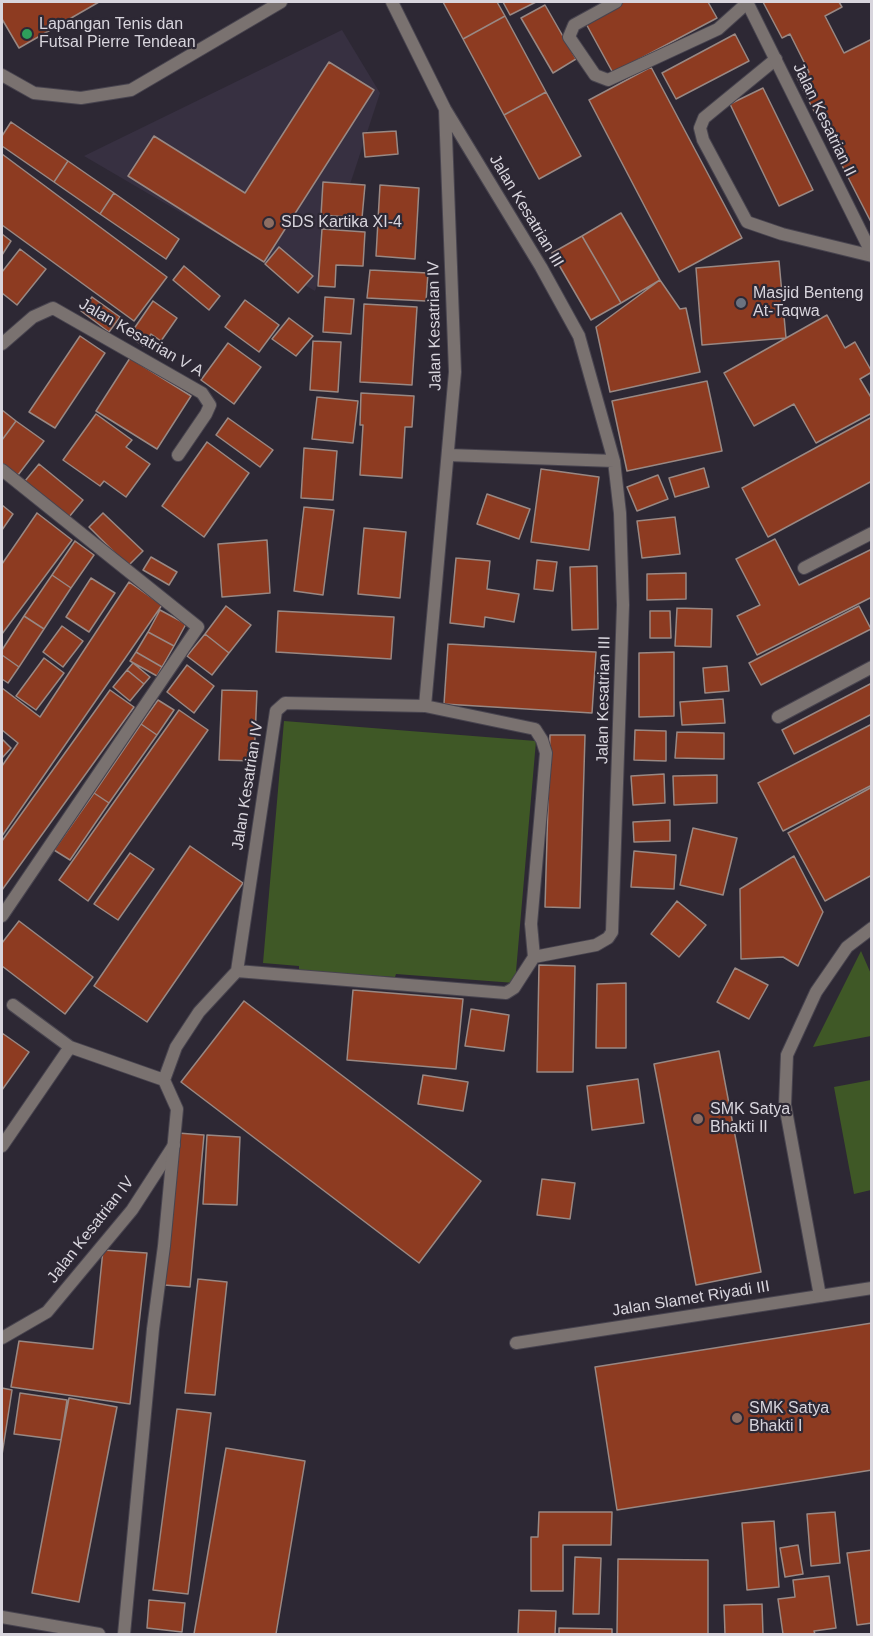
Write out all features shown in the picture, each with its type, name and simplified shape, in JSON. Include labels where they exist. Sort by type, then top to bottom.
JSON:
[{"type":"street","points":[[2,75],[33,93],[81,98],[131,90],[281,2]]},
{"type":"street","name":"Jalan Kesatrian III","points":[[393,2],[445,109],[541,267],[579,336],[614,461],[620,513],[623,605],[612,932],[608,938],[596,945],[534,957]]},
{"type":"street","points":[[616,2],[574,25],[569,37],[595,75],[608,80],[718,29],[747,2]]},
{"type":"street","name":"Jalan Kesatrian II","points":[[747,2],[872,255]]},
{"type":"street","points":[[776,60],[704,118],[700,128],[703,140],[747,222],[782,234],[872,255]]},
{"type":"street","name":"Jalan Kesatrian IV","points":[[237,971],[276,711],[285,703],[425,706],[455,372],[445,109]]},
{"type":"street","name":"Jalan Kesatrian V A","points":[[6,332],[53,308],[202,393],[210,405],[207,414],[178,455]]},
{"type":"street","points":[[2,344],[6,332]]},
{"type":"street","points":[[448,455],[614,461]]},
{"type":"street","points":[[2,470],[198,627],[2,916]]},
{"type":"street","points":[[804,568],[872,533]]},
{"type":"street","points":[[778,717],[872,667]]},
{"type":"street","points":[[124,1635],[153,1329],[175,1144],[177,1109],[164,1080],[176,1047],[199,1012],[237,971],[500,994],[514,988],[534,957],[531,924],[546,753],[542,740],[535,729],[425,706]]},
{"type":"street","points":[[820,1296],[785,1105],[787,1055],[816,992],[847,947],[872,928]]},
{"type":"street","points":[[13,1005],[70,1047],[164,1080]]},
{"type":"street","points":[[2,1146],[70,1047]]},
{"type":"street","name":"Jalan Kesatrian IV","points":[[2,1338],[48,1312],[132,1209],[175,1144]]},
{"type":"street","name":"Jalan Slamet Riyadi III","points":[[516,1343],[872,1288]]},
{"type":"street","points":[[2,1617],[99,1635]]},
{"type":"shaded area","name":"SDS Kartika XI-4","points":[[342,30],[380,93],[315,291],[84,156]]},
{"type":"green space","points":[[284,721],[536,741],[515,983],[396,974],[395,977],[299,971],[299,966],[263,963]]},
{"type":"green space","points":[[861,951],[871,974],[871,1036],[813,1047]]},
{"type":"green space","points":[[871,1080],[871,1190],[854,1194],[834,1087]]},
{"type":"building","name":"Lapangan Tenis dan Futsal Pierre Tendean","points":[[2,2],[99,2],[19,48],[2,19]]},
{"type":"building","points":[[443,2],[497,2],[505,16],[463,39]]},
{"type":"building","points":[[503,2],[536,2],[510,15]]},
{"type":"building","points":[[619,2],[708,2],[717,18],[613,73],[584,20]]},
{"type":"building","points":[[763,2],[839,2],[842,7],[825,16],[844,53],[872,39],[872,224],[797,78],[809,72],[790,34],[782,38]]},
{"type":"building","points":[[545,5],[576,59],[553,73],[521,18]]},
{"type":"building","points":[[505,16],[546,92],[504,115],[463,39]]},
{"type":"building","points":[[735,34],[749,61],[676,99],[662,73]]},
{"type":"building","points":[[329,62],[374,90],[264,262],[128,176],[154,136],[245,193]]},
{"type":"building","points":[[651,67],[742,238],[679,272],[589,100]]},
{"type":"building","points":[[763,88],[813,190],[779,206],[730,104]]},
{"type":"building","points":[[546,92],[581,156],[539,179],[504,115]]},
{"type":"building","points":[[11,122],[68,161],[54,182],[2,146],[2,136]]},
{"type":"building","points":[[396,131],[398,154],[365,157],[363,133]]},
{"type":"building","points":[[2,154],[167,277],[134,321],[2,225]]},
{"type":"building","points":[[68,161],[114,193],[100,214],[54,182]]},
{"type":"building","points":[[323,182],[365,185],[362,218],[321,215]]},
{"type":"building","points":[[380,185],[419,188],[415,259],[376,256]]},
{"type":"building","points":[[114,193],[179,239],[166,259],[100,214]]},
{"type":"building","points":[[621,213],[660,280],[621,303],[582,236]]},
{"type":"building","points":[[322,229],[365,232],[363,266],[336,265],[335,287],[318,286]]},
{"type":"building","points":[[2,234],[11,241],[2,255]]},
{"type":"building","points":[[582,236],[621,303],[591,320],[552,253]]},
{"type":"building","points":[[279,247],[313,276],[298,293],[265,264]]},
{"type":"building","points":[[20,249],[46,269],[17,305],[2,293],[2,272]]},
{"type":"building","name":"Masjid Benteng At-Taqwa","points":[[779,261],[786,338],[702,345],[696,268]]},
{"type":"building","points":[[184,266],[220,296],[209,310],[173,280]]},
{"type":"building","points":[[370,270],[428,273],[426,301],[367,298]]},
{"type":"building","points":[[660,280],[680,309],[686,308],[700,372],[610,392],[596,327]]},
{"type":"building","points":[[92,297],[120,317],[109,332],[81,311]]},
{"type":"building","points":[[325,297],[354,299],[351,334],[323,332]]},
{"type":"building","points":[[245,300],[279,325],[259,352],[225,327]]},
{"type":"building","points":[[153,301],[177,318],[161,341],[151,334],[143,346],[129,336]]},
{"type":"building","points":[[364,304],[417,307],[412,385],[360,382]]},
{"type":"building","points":[[827,315],[845,348],[855,342],[872,372],[860,379],[872,399],[872,413],[816,443],[794,404],[754,426],[724,373]]},
{"type":"building","points":[[289,318],[313,336],[296,356],[272,339]]},
{"type":"building","points":[[80,336],[105,353],[55,428],[29,412]]},
{"type":"building","points":[[313,341],[341,342],[338,392],[310,390]]},
{"type":"building","points":[[228,343],[261,367],[234,404],[201,380]]},
{"type":"building","points":[[130,358],[191,396],[157,449],[96,411]]},
{"type":"building","points":[[707,381],[722,451],[627,471],[612,401]]},
{"type":"building","points":[[361,393],[414,396],[412,427],[405,427],[402,478],[360,475],[363,425],[360,425]]},
{"type":"building","points":[[317,397],[358,401],[353,443],[312,439]]},
{"type":"building","points":[[2,410],[16,421],[2,440]]},
{"type":"building","points":[[96,414],[132,440],[126,447],[150,464],[126,497],[104,481],[100,486],[63,460]]},
{"type":"building","points":[[872,417],[872,481],[768,537],[742,488]]},
{"type":"building","points":[[228,418],[273,450],[260,467],[216,435]]},
{"type":"building","points":[[16,421],[44,441],[18,475],[2,463],[2,440]]},
{"type":"building","points":[[207,442],[249,473],[204,537],[162,506]]},
{"type":"building","points":[[304,448],[337,451],[333,500],[301,498]]},
{"type":"building","points":[[39,464],[83,500],[69,517],[25,481]]},
{"type":"building","points":[[704,468],[709,487],[675,497],[669,478]]},
{"type":"building","points":[[541,469],[599,477],[589,550],[531,542]]},
{"type":"building","points":[[658,475],[668,499],[637,511],[627,487]]},
{"type":"building","points":[[487,494],[530,509],[519,539],[477,524]]},
{"type":"building","points":[[2,505],[13,514],[2,530]]},
{"type":"building","points":[[304,507],[334,510],[323,595],[294,591]]},
{"type":"building","points":[[37,513],[72,540],[2,634],[2,564]]},
{"type":"building","points":[[103,513],[143,551],[128,566],[89,527]]},
{"type":"building","points":[[675,517],[680,554],[642,558],[637,521]]},
{"type":"building","points":[[364,528],[406,532],[400,598],[358,594]]},
{"type":"building","points":[[775,539],[799,585],[872,549],[872,597],[757,655],[737,616],[760,605],[736,559]]},
{"type":"building","points":[[267,540],[270,593],[222,597],[218,544]]},
{"type":"building","points":[[75,541],[94,555],[71,588],[52,575]]},
{"type":"building","points":[[151,557],[177,572],[169,585],[143,570]]},
{"type":"building","points":[[456,558],[490,561],[487,589],[519,594],[514,622],[485,617],[484,627],[450,623]]},
{"type":"building","points":[[537,560],[557,562],[553,591],[534,589]]},
{"type":"building","points":[[597,566],[598,629],[572,630],[570,567]]},
{"type":"building","points":[[686,573],[686,599],[647,600],[647,574]]},
{"type":"building","points":[[52,575],[71,588],[44,629],[24,616]]},
{"type":"building","points":[[91,578],[115,593],[89,632],[66,617]]},
{"type":"building","points":[[129,582],[162,605],[2,836],[2,766],[18,743],[2,730],[2,688],[40,717]]},
{"type":"building","points":[[226,606],[251,625],[229,653],[205,634]]},
{"type":"building","points":[[859,606],[871,629],[761,685],[749,663]]},
{"type":"building","points":[[677,608],[712,609],[711,647],[675,646]]},
{"type":"building","points":[[160,610],[186,624],[174,646],[148,632]]},
{"type":"building","points":[[278,611],[394,617],[391,659],[276,652]]},
{"type":"building","points":[[650,611],[670,611],[671,638],[650,638]]},
{"type":"building","points":[[24,616],[44,629],[19,667],[2,655],[2,650]]},
{"type":"building","points":[[62,626],[83,641],[63,667],[43,652]]},
{"type":"building","points":[[148,632],[174,646],[162,667],[136,652]]},
{"type":"building","points":[[205,634],[229,653],[212,675],[187,656]]},
{"type":"building","points":[[448,644],[596,652],[592,713],[444,704]]},
{"type":"building","points":[[136,652],[162,667],[157,676],[130,661]]},
{"type":"building","points":[[674,652],[674,716],[639,717],[639,653]]},
{"type":"building","points":[[2,655],[19,667],[8,683],[2,679]]},
{"type":"building","points":[[44,658],[64,673],[36,710],[16,696]]},
{"type":"building","points":[[133,663],[150,677],[144,684],[127,670]]},
{"type":"building","points":[[187,665],[214,686],[194,713],[167,692]]},
{"type":"building","points":[[727,666],[729,691],[705,693],[703,668]]},
{"type":"building","points":[[127,670],[144,684],[130,701],[113,687]]},
{"type":"building","points":[[872,683],[872,714],[794,754],[782,730]]},
{"type":"building","points":[[110,690],[134,707],[2,890],[2,841]]},
{"type":"building","points":[[222,690],[257,691],[254,761],[219,760]]},
{"type":"building","points":[[723,699],[725,723],[682,725],[680,702]]},
{"type":"building","points":[[158,700],[174,710],[157,735],[141,724]]},
{"type":"building","points":[[179,710],[208,730],[88,901],[59,880]]},
{"type":"building","points":[[141,724],[157,735],[109,803],[94,793]]},
{"type":"building","points":[[872,724],[872,785],[783,831],[758,783]]},
{"type":"building","points":[[635,730],[666,731],[666,761],[634,760]]},
{"type":"building","points":[[677,732],[724,733],[724,759],[675,758]]},
{"type":"building","points":[[550,735],[585,735],[580,908],[545,907]]},
{"type":"building","points":[[2,739],[11,748],[2,758]]},
{"type":"building","points":[[664,774],[665,803],[633,805],[631,776]]},
{"type":"building","points":[[717,775],[717,803],[674,805],[673,776]]},
{"type":"building","points":[[872,787],[872,875],[825,901],[788,833]]},
{"type":"building","points":[[94,793],[109,803],[70,860],[54,850]]},
{"type":"building","points":[[670,820],[670,841],[634,842],[633,822]]},
{"type":"building","points":[[693,828],[737,838],[723,895],[680,885]]},
{"type":"building","points":[[190,846],[243,883],[147,1022],[94,986]]},
{"type":"building","points":[[634,851],[676,855],[674,889],[631,887]]},
{"type":"building","points":[[130,853],[154,869],[118,920],[94,904]]},
{"type":"building","points":[[794,856],[823,912],[798,966],[783,957],[741,959],[740,889]]},
{"type":"building","points":[[677,901],[706,925],[679,957],[651,934]]},
{"type":"building","points":[[19,921],[93,977],[65,1014],[2,966],[2,943]]},
{"type":"building","points":[[539,965],[575,966],[573,1072],[537,1072]]},
{"type":"building","points":[[735,968],[768,985],[749,1019],[717,1002]]},
{"type":"building","points":[[626,983],[626,1048],[596,1048],[597,984]]},
{"type":"building","points":[[353,990],[463,999],[456,1069],[347,1060]]},
{"type":"building","points":[[244,1001],[481,1181],[419,1263],[181,1082]]},
{"type":"building","points":[[471,1009],[509,1015],[504,1051],[465,1046]]},
{"type":"building","points":[[2,1033],[29,1052],[2,1090]]},
{"type":"building","name":"SMK Satya Bhakti II","points":[[719,1051],[761,1272],[696,1285],[654,1064]]},
{"type":"building","points":[[423,1075],[468,1082],[463,1111],[418,1104]]},
{"type":"building","points":[[638,1079],[644,1123],[592,1130],[587,1086]]},
{"type":"building","points":[[178,1133],[204,1135],[190,1287],[164,1285]]},
{"type":"building","points":[[207,1135],[240,1137],[237,1205],[203,1204]]},
{"type":"building","points":[[542,1179],[575,1183],[570,1219],[537,1215]]},
{"type":"building","points":[[103,1250],[147,1253],[130,1404],[11,1387],[19,1341],[93,1349]]},
{"type":"building","points":[[198,1279],[227,1282],[215,1395],[185,1393]]},
{"type":"building","name":"SMK Satya Bhakti I","points":[[872,1323],[872,1470],[617,1510],[595,1367]]},
{"type":"building","points":[[2,1388],[12,1390],[2,1455]]},
{"type":"building","points":[[20,1393],[67,1400],[61,1440],[14,1434]]},
{"type":"building","points":[[69,1398],[117,1407],[79,1602],[32,1593]]},
{"type":"building","points":[[177,1409],[211,1413],[188,1594],[153,1590]]},
{"type":"building","points":[[226,1448],[305,1461],[276,1634],[194,1634]]},
{"type":"building","points":[[539,1512],[612,1512],[611,1545],[563,1545],[563,1591],[531,1591],[531,1537],[538,1537]]},
{"type":"building","points":[[835,1512],[840,1563],[811,1566],[807,1514]]},
{"type":"building","points":[[774,1521],[779,1587],[747,1590],[742,1523]]},
{"type":"building","points":[[798,1545],[803,1574],[785,1577],[780,1548]]},
{"type":"building","points":[[872,1550],[872,1623],[857,1625],[847,1553]]},
{"type":"building","points":[[575,1557],[601,1558],[599,1614],[573,1614]]},
{"type":"building","points":[[618,1559],[708,1560],[708,1634],[617,1634]]},
{"type":"building","points":[[829,1576],[836,1628],[814,1631],[815,1634],[783,1634],[778,1599],[795,1597],[793,1580]]},
{"type":"building","points":[[149,1600],[185,1603],[182,1632],[147,1628]]},
{"type":"building","points":[[762,1604],[763,1634],[725,1634],[724,1605]]},
{"type":"building","points":[[519,1610],[556,1611],[555,1634],[518,1634]]},
{"type":"building","points":[[559,1628],[612,1629],[612,1634],[559,1634]]},
{"type":"place","name":"Lapangan Tenis dan Futsal Pierre Tendean","points":[[27,34]]},
{"type":"place","name":"SDS Kartika XI-4","points":[[269,223]]},
{"type":"place","name":"Masjid Benteng At-Taqwa","points":[[741,303]]},
{"type":"place","name":"SMK Satya Bhakti II","points":[[698,1119]]},
{"type":"place","name":"SMK Satya Bhakti I","points":[[737,1418]]}]
